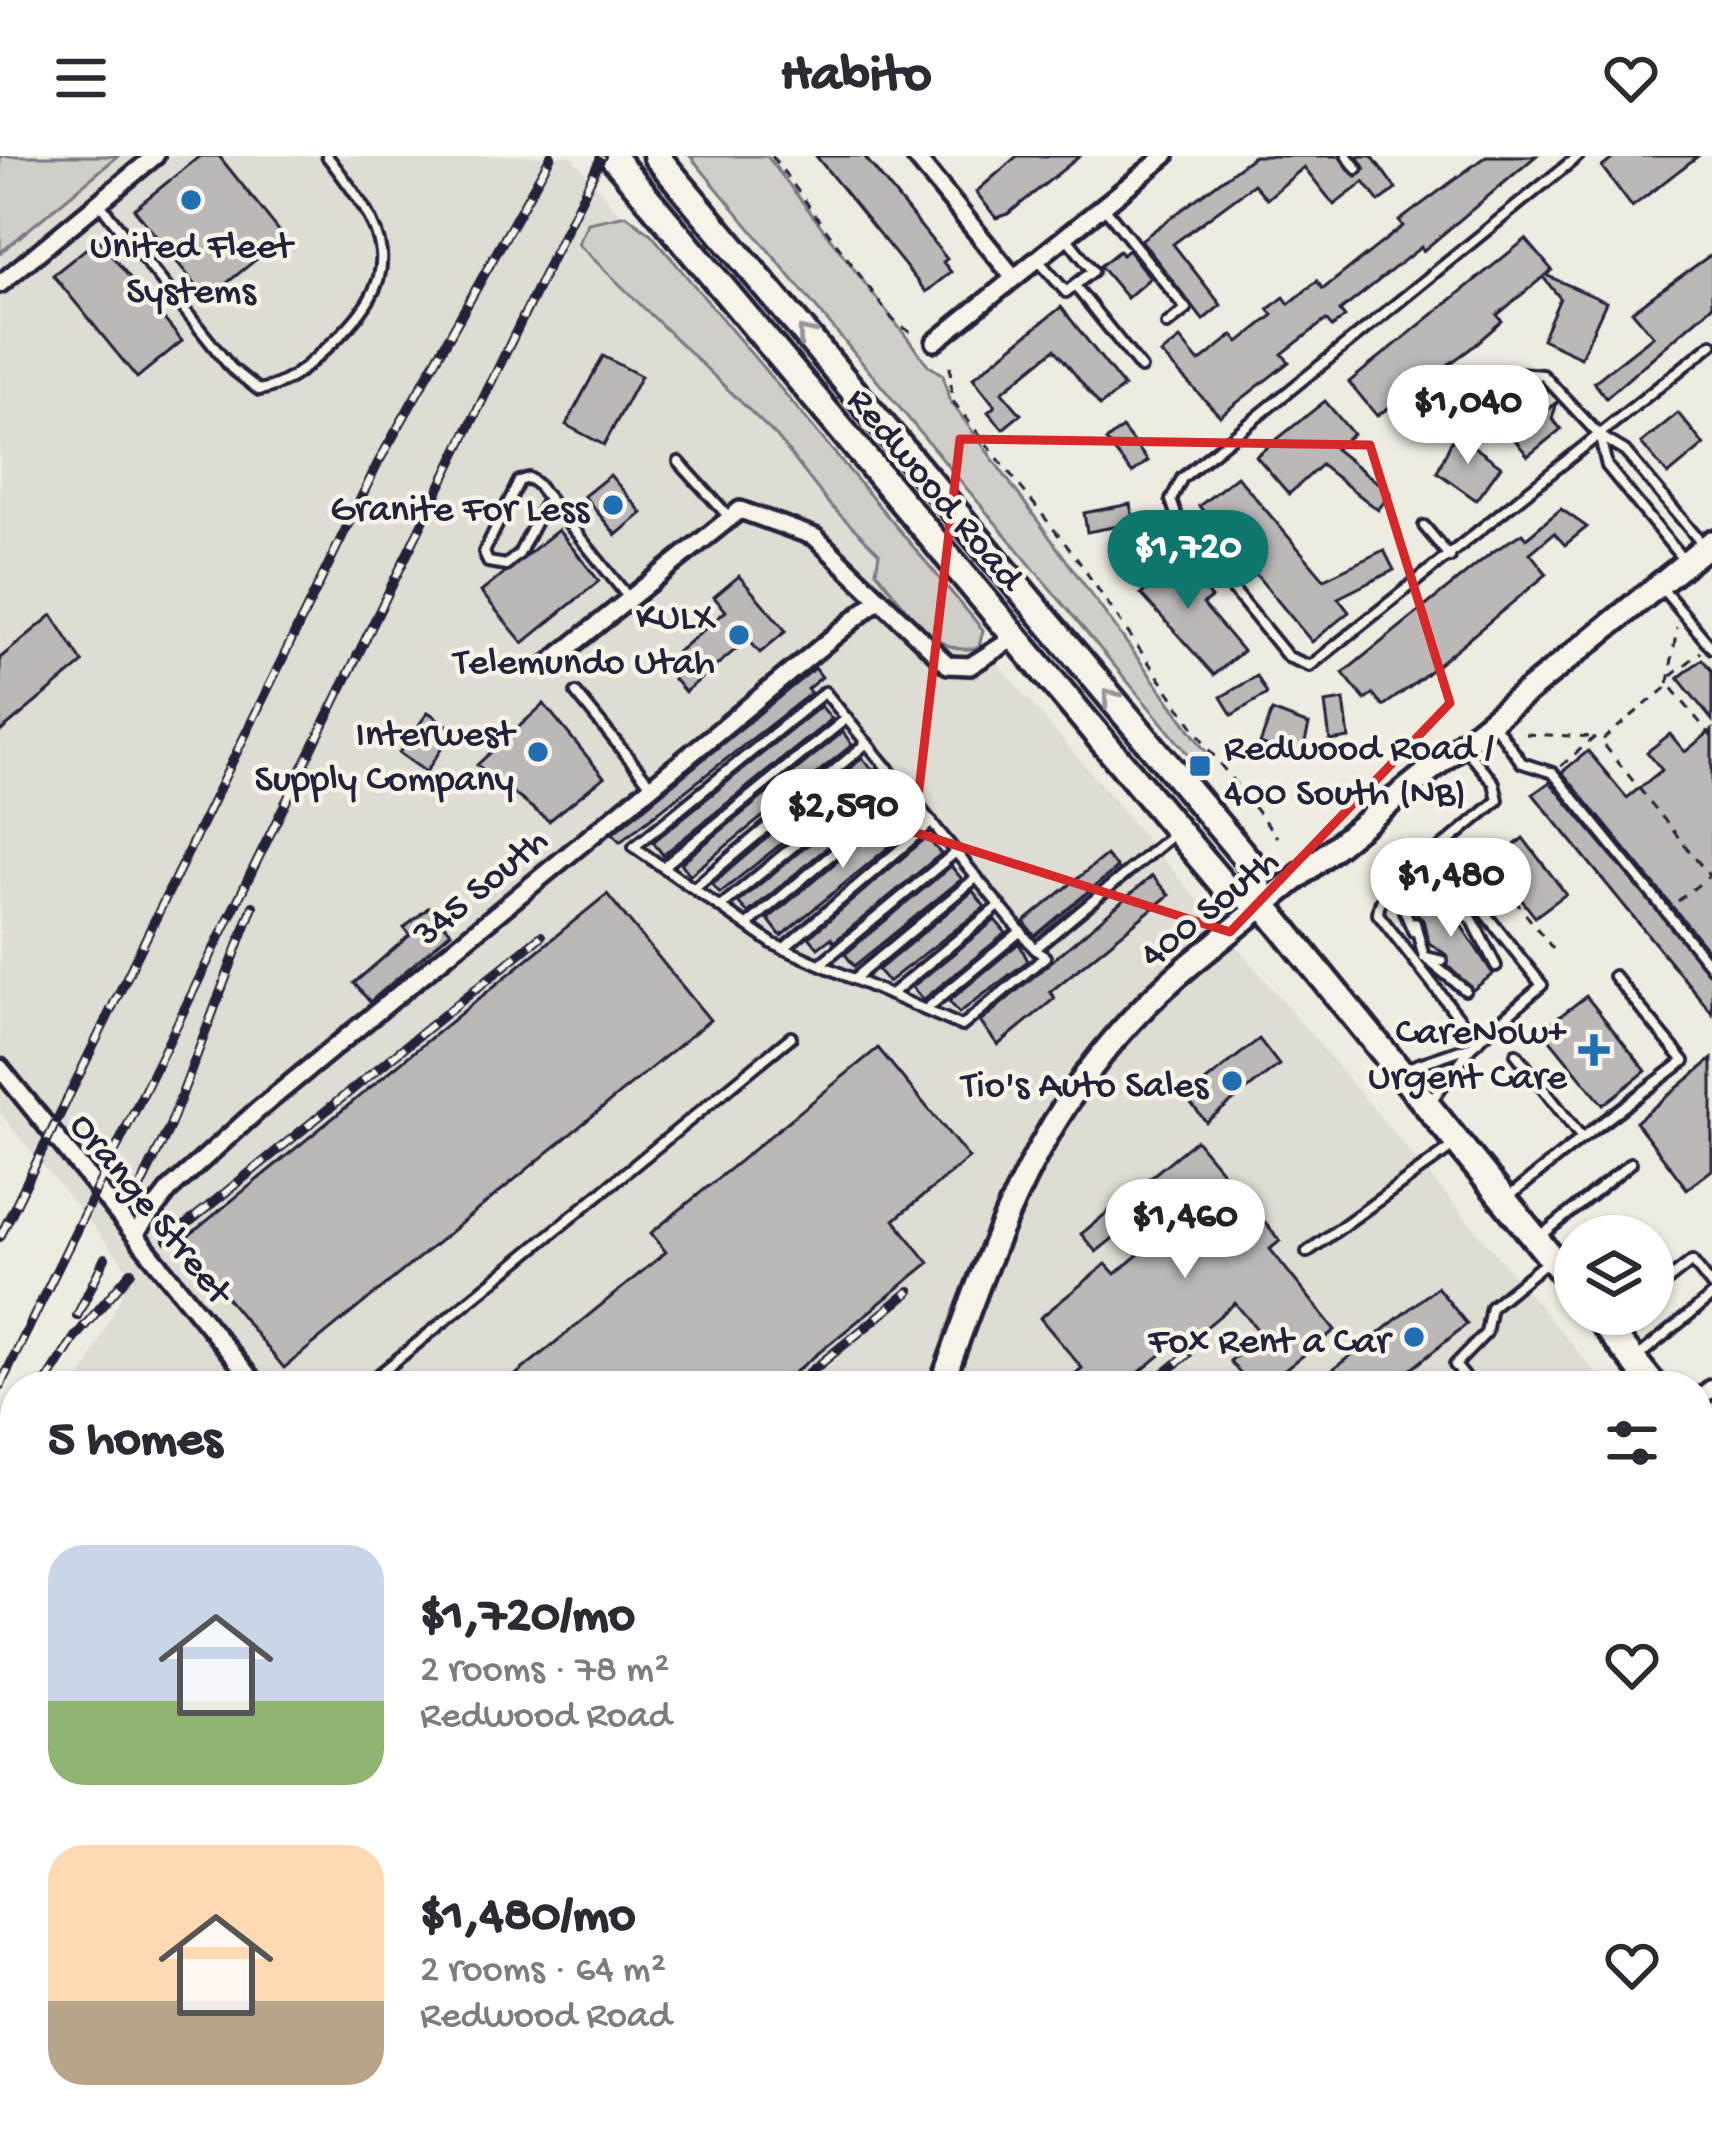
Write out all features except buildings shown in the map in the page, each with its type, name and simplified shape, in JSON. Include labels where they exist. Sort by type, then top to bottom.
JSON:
[{"type":"main road","name":"Redwood Road","points":[[612,156],[1224,886],[1264,904]]},
{"type":"main road","name":"Redwood Road","points":[[663,165],[1250,863],[1264,904],[1554,1262]]},
{"type":"main road","points":[[1619,1335],[1642,1371]]},
{"type":"street","points":[[0,284],[155,156]]},
{"type":"street","points":[[915,156],[1014,278]]},
{"type":"street","points":[[935,342],[1165,156]]},
{"type":"street","points":[[546,666],[740,510],[815,537],[948,665],[970,666],[1017,635]]},
{"type":"street","name":"400 South","points":[[947,1371],[1010,1198],[1065,1098],[1146,1003],[1710,543]]},
{"type":"street","name":"345 South","points":[[135,1234],[169,1190],[205,1157],[650,784],[878,600]]},
{"type":"street","name":"Orange Street","points":[[0,1068],[245,1371]]},
{"type":"lane","points":[[99,202],[231,368],[259,390],[279,387],[344,333],[367,306],[383,269],[383,244],[374,220],[327,156]]},
{"type":"lane","points":[[1347,156],[1357,169]]},
{"type":"lane","points":[[1578,156],[1182,478],[1173,491],[1172,508],[1179,523],[1288,657],[1303,667],[1326,658],[1712,344]]},
{"type":"lane","points":[[1103,206],[1186,309],[1167,324]]},
{"type":"lane","points":[[1037,259],[1066,292],[1075,286],[1093,271],[1066,236]]},
{"type":"lane","points":[[1075,286],[1142,368]]},
{"type":"lane","points":[[1467,415],[1529,371],[1558,386],[1600,436],[1624,452],[1710,543]]},
{"type":"lane","points":[[1600,436],[1606,466],[1686,563]]},
{"type":"lane","points":[[679,462],[729,517]]},
{"type":"lane","points":[[548,498],[519,554],[506,565],[488,562],[484,552],[519,482],[529,478],[548,498],[629,598]]},
{"type":"lane","points":[[1424,526],[1450,557]]},
{"type":"lane","points":[[1659,584],[1707,650]]},
{"type":"lane","points":[[825,692],[868,743],[1045,957],[962,1026],[783,949],[634,847],[825,692]]},
{"type":"lane","points":[[576,693],[650,784]]},
{"type":"lane","points":[[663,867],[847,718]]},
{"type":"lane","points":[[1491,721],[1522,764],[1553,773],[1712,968]]},
{"type":"lane","points":[[693,889],[868,743]]},
{"type":"lane","points":[[1462,745],[1494,783],[1498,800],[1379,901],[1378,914],[1420,960],[1474,1044]]},
{"type":"lane","points":[[720,908],[888,768]]},
{"type":"lane","points":[[746,926],[908,792]]},
{"type":"lane","points":[[783,949],[932,822]]},
{"type":"lane","points":[[1035,949],[1178,830]]},
{"type":"lane","points":[[820,964],[956,851]]},
{"type":"lane","points":[[1429,1105],[1474,1044],[1542,985],[1436,852]]},
{"type":"lane","points":[[854,979],[977,878]]},
{"type":"lane","points":[[1436,887],[1472,919],[1496,966]]},
{"type":"lane","points":[[1444,900],[1472,919],[1487,954]]},
{"type":"lane","points":[[890,995],[1000,905]]},
{"type":"lane","points":[[1459,917],[1472,919],[1482,911]]},
{"type":"lane","points":[[1405,912],[1420,960],[1465,990]]},
{"type":"lane","points":[[1472,919],[1473,936]]},
{"type":"lane","points":[[1414,923],[1420,960]]},
{"type":"lane","points":[[925,1010],[1021,931]]},
{"type":"lane","points":[[1420,960],[1429,941]]},
{"type":"lane","points":[[1420,960],[1442,961]]},
{"type":"lane","points":[[1420,960],[1456,978]]},
{"type":"lane","points":[[1504,1200],[1684,1060],[1614,976]]},
{"type":"lane","points":[[383,1371],[791,1037]]},
{"type":"lane","points":[[1400,1071],[1474,1044]]},
{"type":"lane","points":[[1516,1054],[1582,1138]]},
{"type":"lane","points":[[1307,1252],[1458,1142]]},
{"type":"lane","points":[[1460,1371],[1455,1365],[1486,1333],[1491,1307],[1631,1163]]},
{"type":"lane","points":[[1674,1275],[1692,1261],[1712,1286]]},
{"type":"lane","points":[[1634,1360],[1712,1296]]},
{"type":"path","points":[[772,156],[893,320],[917,337]]},
{"type":"path","points":[[950,366],[952,400],[1075,556],[1210,751],[1277,837]]},
{"type":"path","points":[[1680,609],[1669,685],[1712,736]]},
{"type":"path","points":[[1669,678],[1707,650]]},
{"type":"path","points":[[1561,766],[1669,685]]},
{"type":"path","points":[[1526,734],[1598,739],[1711,877],[1674,904]]},
{"type":"path","points":[[1470,843],[1553,949]]},
{"type":"highlighted area","points":[[960,439],[1370,445],[1450,703],[1230,932],[914,832]]},
{"type":"shaded area","points":[[0,156],[118,156],[0,253]]},
{"type":"shaded area","points":[[96,156],[571,156],[1554,1323],[1554,1335],[1564,1335],[1594,1371],[84,1371],[132,1274],[0,1113],[0,236]]},
{"type":"shaded area","points":[[690,156],[767,156],[928,365],[943,375],[949,399],[1209,756],[1197,765]]},
{"type":"shaded area","points":[[626,215],[651,234],[983,630],[979,647],[948,646],[908,612],[876,571],[879,553],[829,504],[777,437],[578,244],[588,223]]},
{"type":"railway","points":[[0,1237],[378,463],[551,156]]},
{"type":"railway","points":[[7,1371],[602,156]]},
{"type":"railway","points":[[139,1190],[170,1126],[253,906]]},
{"type":"railway","points":[[167,1240],[541,936]]},
{"type":"railway","points":[[77,1316],[105,1258]]},
{"type":"railway","points":[[53,1371],[75,1337],[131,1272]]},
{"type":"railway","points":[[811,1371],[910,1291]]},
{"type":"railway","points":[[1167,1371],[1188,1354]]},
{"type":"place","name":"United Fleet Systems","points":[[191,200]]},
{"type":"place","name":"Granite For Less","points":[[613,505]]},
{"type":"place","name":"KULX Telemundo Utah","points":[[739,635]]},
{"type":"place","name":"Interwest Supply Company","points":[[538,752]]},
{"type":"place","name":"Redwood Road / 400 South (NB)","points":[[1200,766]]},
{"type":"place","name":"CareNow+ Urgent Care","points":[[1594,1050]]},
{"type":"place","name":"Tio's Auto Sales","points":[[1232,1081]]},
{"type":"place","name":"Fox Rent a Car","points":[[1414,1337]]}]
